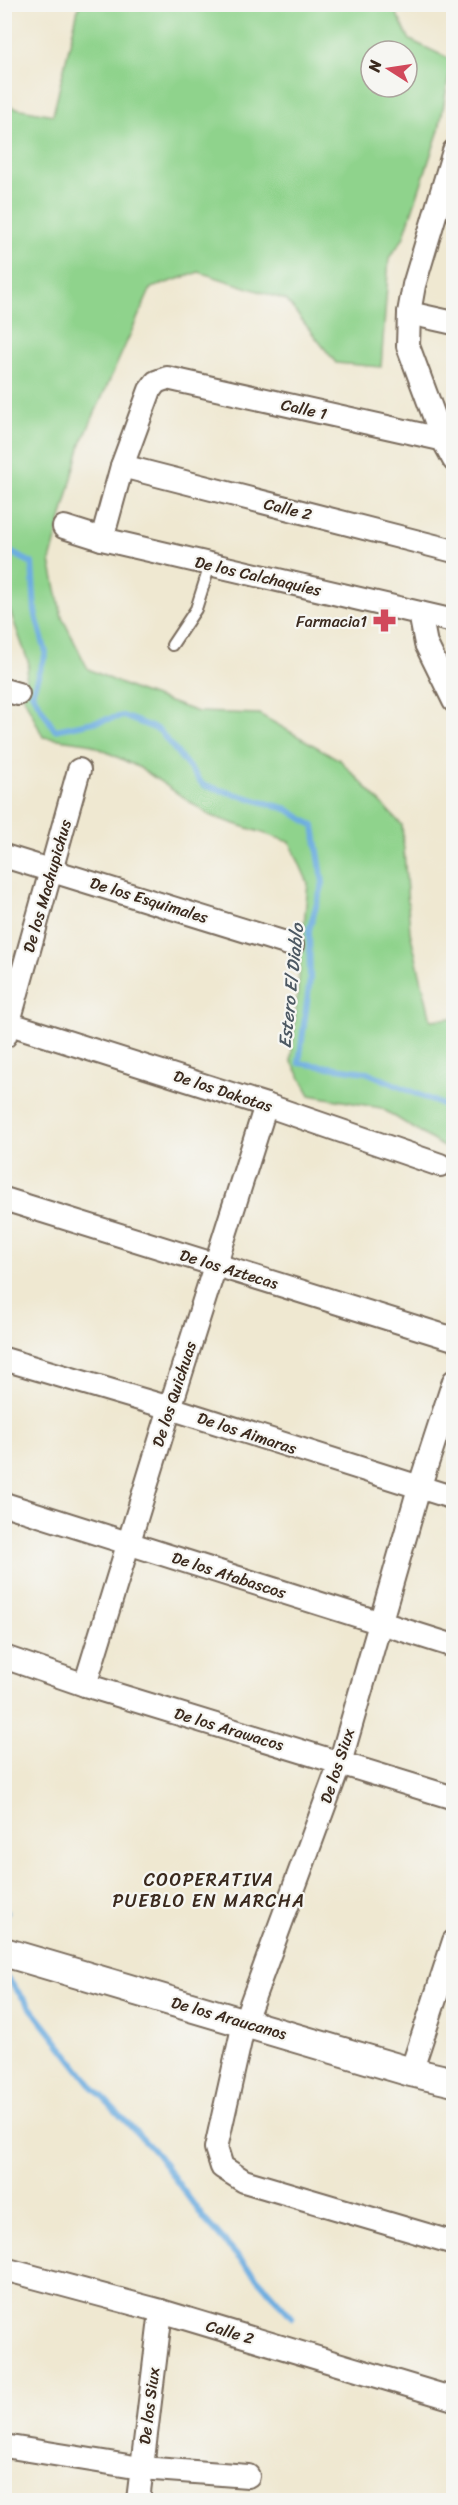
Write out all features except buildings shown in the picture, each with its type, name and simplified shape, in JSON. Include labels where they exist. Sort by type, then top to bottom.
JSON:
[{"type":"street","points":[[453,151],[448,194],[414,285],[409,313],[408,346],[448,441],[453,460]]},
{"type":"street","points":[[409,313],[453,323]]},
{"type":"street","name":"Calle 1","points":[[122,466],[150,390],[156,382],[167,378],[448,441]]},
{"type":"street","points":[[102,539],[122,466]]},
{"type":"street","name":"Calle 2","points":[[122,466],[453,551]]},
{"type":"street","name":"De los Calchaquíes","points":[[64,527],[102,539],[453,621]]},
{"type":"street","points":[[420,613],[426,644],[453,701]]},
{"type":"street","name":"De los Machupichus","points":[[6,1028],[79,770]]},
{"type":"street","name":"De los Esquimales","points":[[4,856],[292,945]]},
{"type":"street","name":"De los Dakotas","points":[[6,1028],[267,1105],[440,1165]]},
{"type":"street","name":"De los Quichuas","points":[[85,1684],[267,1105]]},
{"type":"street","name":"De los Aztecas","points":[[4,1199],[453,1339]]},
{"type":"street","name":"De los Aimaras","points":[[4,1359],[170,1408],[453,1498]]},
{"type":"street","name":"De los Siux","points":[[453,1381],[419,1488],[340,1763],[244,2023],[216,2148],[222,2167],[244,2181],[453,2243]]},
{"type":"street","name":"De los Atabascos","points":[[4,1504],[453,1646]]},
{"type":"street","name":"De los Arawacos","points":[[4,1657],[453,1798]]},
{"type":"street","points":[[411,2072],[453,1941]]},
{"type":"street","name":"De los Araucanos","points":[[4,1952],[411,2072],[453,2082]]},
{"type":"street","name":"Calle 2","points":[[4,2269],[161,2311],[453,2399]]},
{"type":"street","name":"De los Siux","points":[[138,2500],[161,2311]]},
{"type":"street","points":[[4,2446],[141,2468],[248,2476]]},
{"type":"lane","points":[[172,645],[196,609],[210,565]]},
{"type":"green space","points":[[79,5],[392,5],[409,39],[359,39],[359,99],[419,99],[419,44],[452,60],[439,130],[403,239],[389,258],[381,367],[336,363],[286,300],[199,272],[151,288],[81,444],[50,561],[62,617],[88,669],[135,690],[198,712],[259,714],[340,760],[402,825],[410,932],[431,1020],[453,1018],[453,1150],[445,1148],[381,1108],[310,1095],[291,1060],[308,883],[290,842],[211,816],[140,768],[88,743],[43,737],[22,693],[29,664],[5,597],[5,106],[53,115]]},
{"type":"waterway","name":"Estero El Diablo","points":[[4,437],[6,443],[4,444]]},
{"type":"waterway","name":"Estero El Diablo","points":[[4,549],[32,563],[35,612],[46,653],[32,693],[55,730],[123,716],[159,730],[203,785],[287,809],[314,826],[323,883],[309,930],[310,979],[299,1063],[366,1072],[454,1110]]},
{"type":"waterway","points":[[4,1974],[94,2088],[156,2153],[205,2220],[292,2317]]},
{"type":"place","name":"Farmacia1","points":[[385,621]]},
{"type":"district","name":"COOPERATIVA PUEBLO EN MARCHA","points":[[209,1890]]}]
